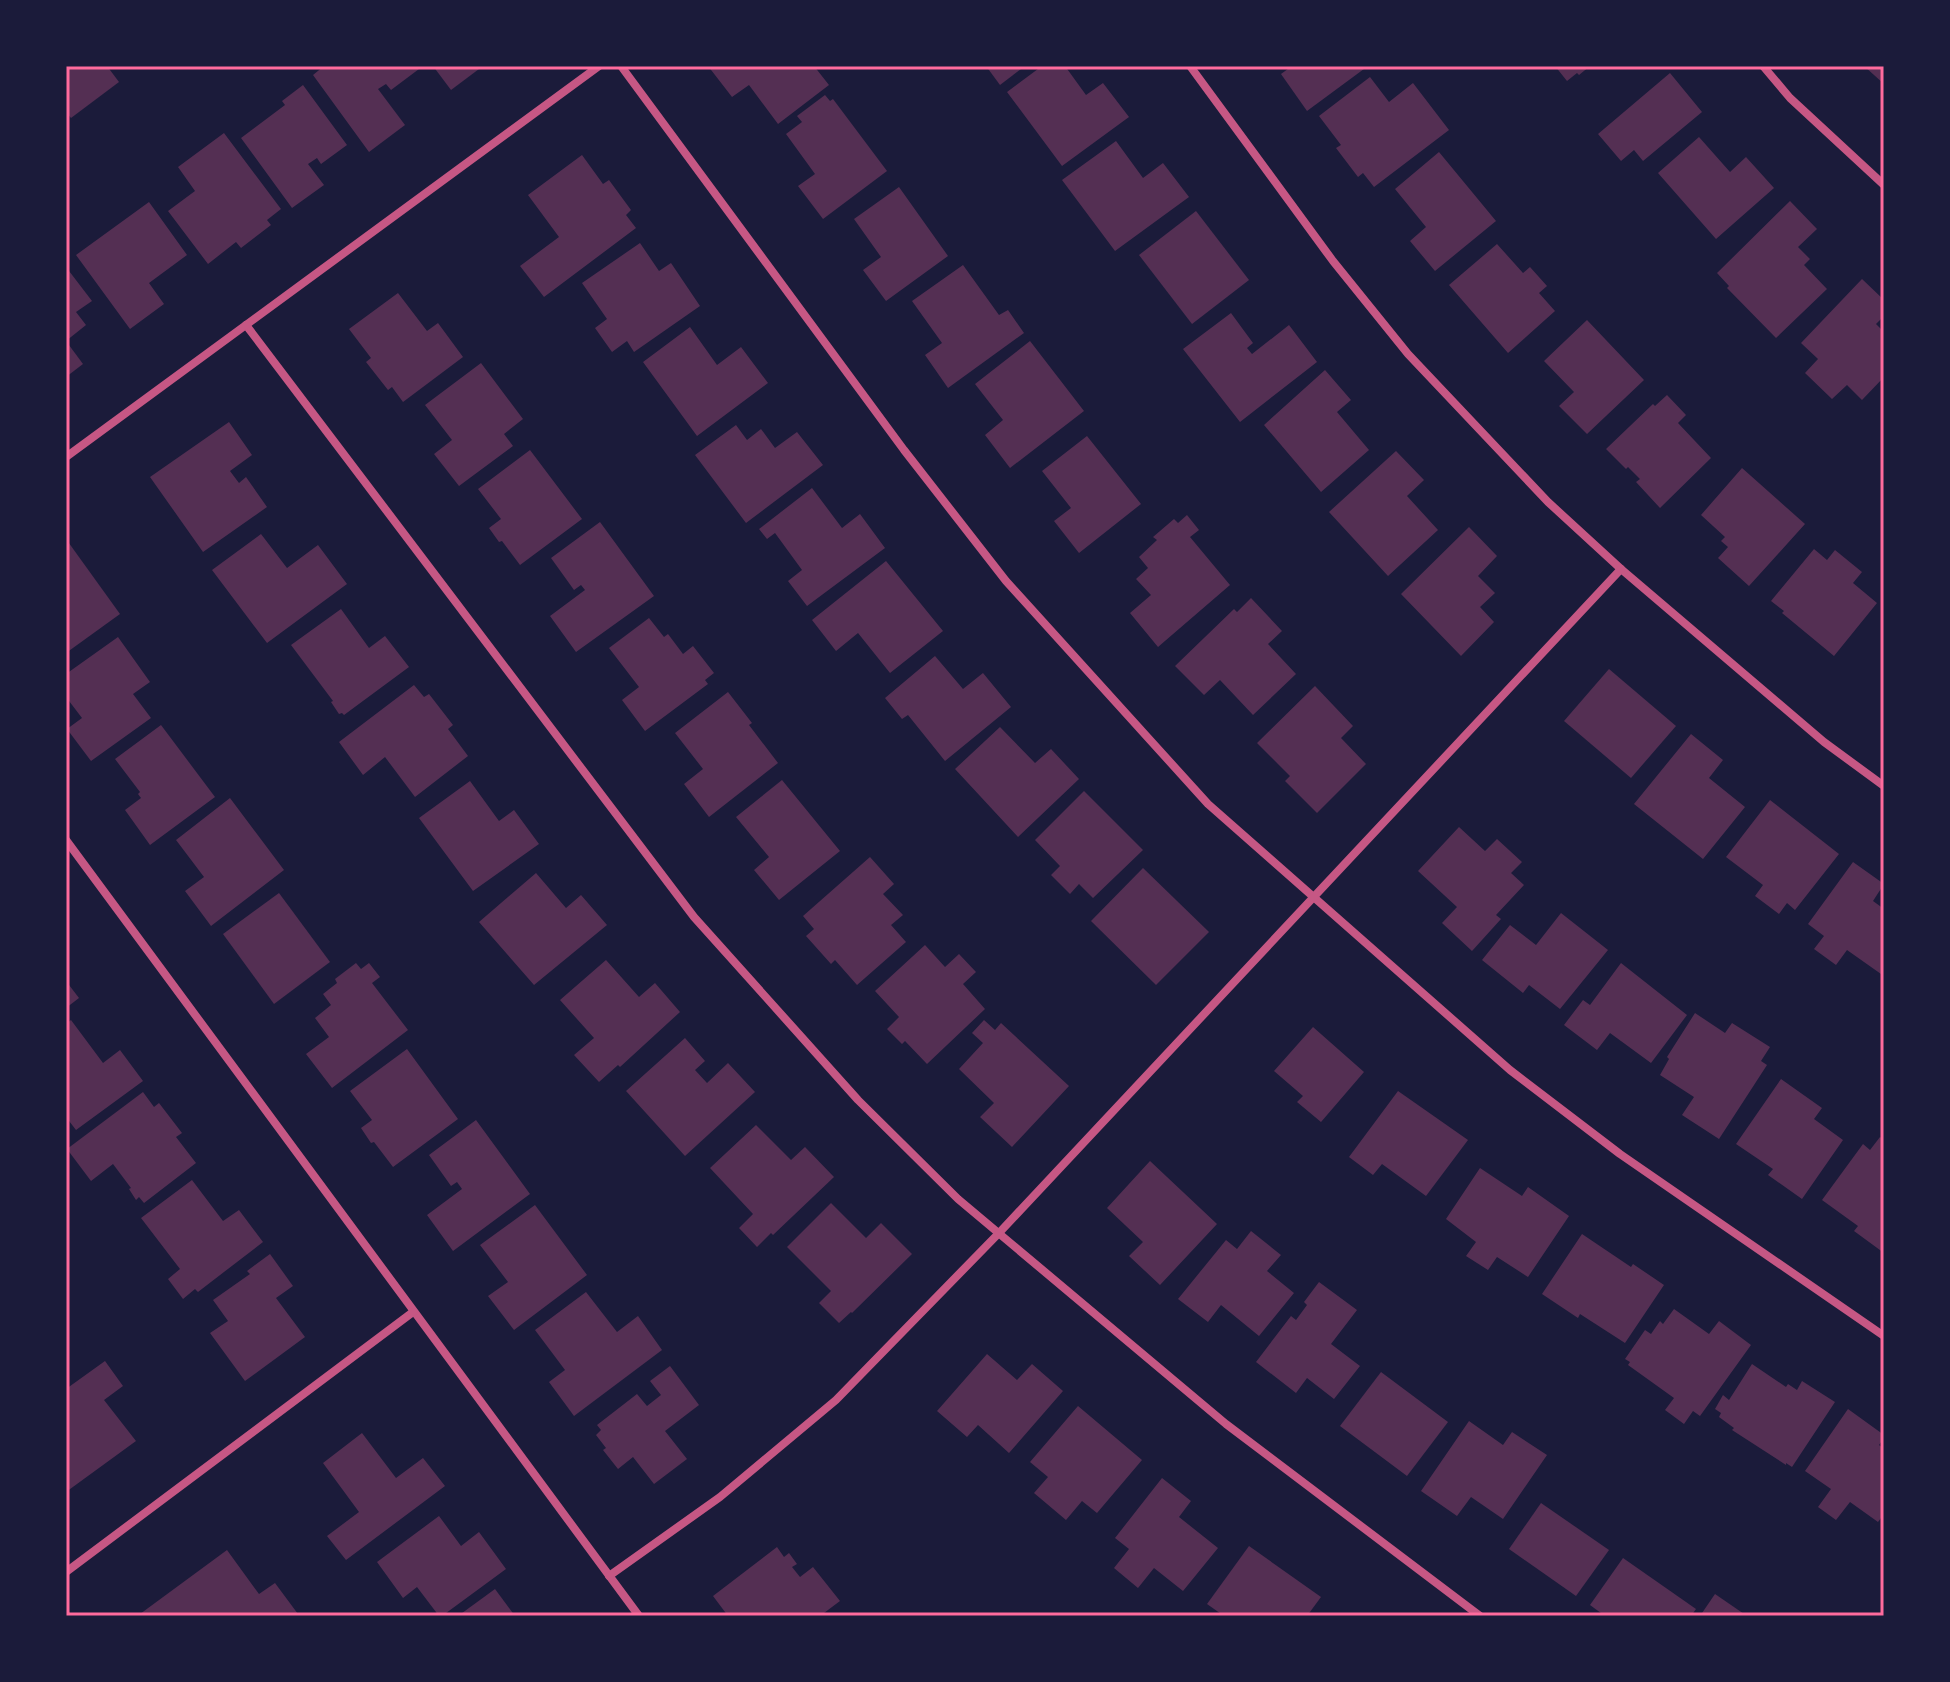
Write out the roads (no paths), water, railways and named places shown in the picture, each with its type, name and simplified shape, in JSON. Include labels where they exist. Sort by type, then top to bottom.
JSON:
[{"type":"street","points":[[66,457],[599,66]]},
{"type":"street","points":[[621,66],[904,450],[1006,581],[1208,804],[1510,1070],[1620,1154],[1884,1336]]},
{"type":"street","points":[[1190,66],[1333,261],[1408,354],[1548,502],[1621,569],[1824,742],[1884,786]]},
{"type":"street","points":[[1763,66],[1790,98],[1884,185]]},
{"type":"street","points":[[246,325],[694,917],[858,1100],[958,1199],[1226,1424],[1480,1616]]},
{"type":"street","points":[[609,1576],[720,1497],[836,1400],[999,1233],[1621,569]]},
{"type":"street","points":[[66,840],[639,1616]]},
{"type":"street","points":[[66,1572],[413,1312]]}]
